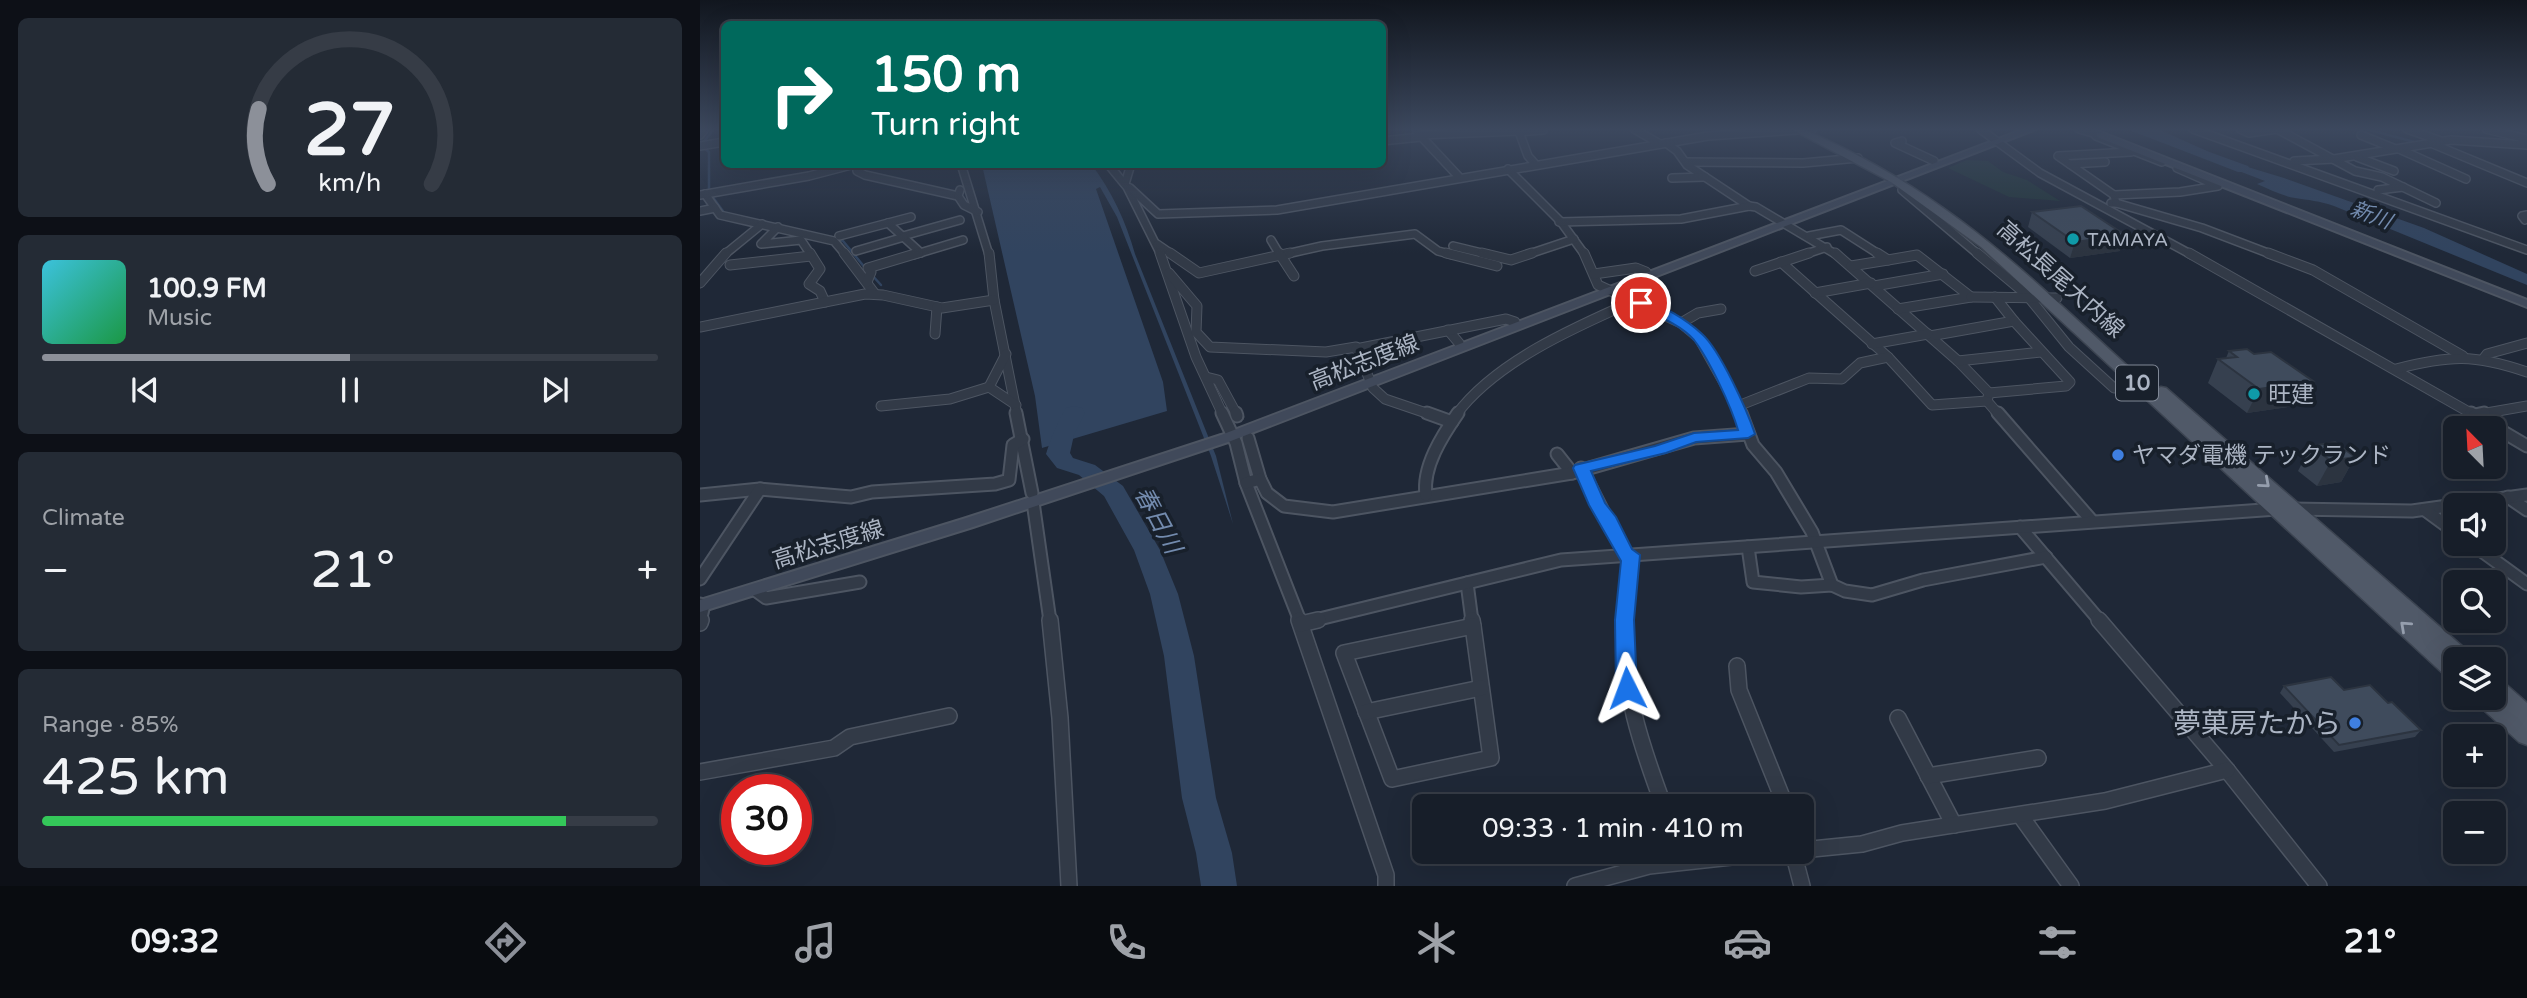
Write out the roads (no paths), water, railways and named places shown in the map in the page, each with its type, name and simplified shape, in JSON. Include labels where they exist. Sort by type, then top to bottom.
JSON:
[{"type":"main road","name":"高松長尾大内線","points":[[1881,170],[1941,209],[2295,509],[2449,647]]},
{"type":"main road","name":"高松長尾大内線","points":[[1881,170],[1900,181]]},
{"type":"main road","name":"高松志度線","points":[[1900,181],[1918,170]]},
{"type":"main road","name":"高松志度線","points":[[1371,381],[1459,343],[1609,290],[1646,272],[1925,170]]},
{"type":"main road","points":[[2186,170],[2527,304]]},
{"type":"main road","name":"高松志度線","points":[[701,603],[755,590],[1371,381],[1783,223]]},
{"type":"main road","name":"高松長尾大内線","points":[[2044,298],[2443,661]]},
{"type":"main road","name":"高松志度線","points":[[701,603],[1037,496]]},
{"type":"main road","points":[[2506,696],[2526,713]]},
{"type":"main road","points":[[2498,710],[2527,736]]},
{"type":"street","points":[[817,170],[703,194],[720,215],[838,243],[875,294]]},
{"type":"street","points":[[858,170],[865,175],[958,196]]},
{"type":"street","points":[[962,170],[978,212],[992,265],[994,300],[1037,496],[1060,718],[1068,885]]},
{"type":"street","points":[[1113,170],[1126,185],[1157,244],[1206,377],[1218,380],[1229,429],[1246,482],[1301,624],[1386,875],[1386,886]]},
{"type":"street","points":[[1126,185],[1129,170]]},
{"type":"street","points":[[1452,170],[1458,177]]},
{"type":"street","points":[[1126,185],[1158,214],[1252,212],[1293,208],[1500,170]]},
{"type":"street","points":[[1509,170],[1585,253],[1598,285],[1681,323],[1699,338],[1738,406],[1753,445],[1776,472],[1812,532],[1832,585]]},
{"type":"street","points":[[1696,170],[1749,206]]},
{"type":"street","points":[[2036,170],[2250,286],[2527,446]]},
{"type":"street","points":[[2078,170],[2115,199],[2313,270],[2463,356]]},
{"type":"street","points":[[2096,204],[2115,199],[2218,186],[2182,170]]},
{"type":"street","points":[[2305,170],[2527,250]]},
{"type":"street","points":[[2354,170],[2406,187],[2436,203]]},
{"type":"street","points":[[2446,170],[2466,179]]},
{"type":"street","points":[[2496,170],[2527,182]]},
{"type":"street","points":[[1672,178],[1704,177]]},
{"type":"street","points":[[958,196],[965,178]]},
{"type":"street","points":[[2378,190],[2406,187]]},
{"type":"street","points":[[958,196],[964,205],[978,212]]},
{"type":"street","points":[[1559,222],[1681,219],[1749,206],[1756,207],[1809,236],[1851,266],[1958,361],[2091,521]]},
{"type":"street","points":[[700,211],[715,208]]},
{"type":"street","points":[[839,236],[911,217]]},
{"type":"street","points":[[856,251],[960,220]]},
{"type":"street","points":[[888,223],[920,253]]},
{"type":"street","points":[[700,283],[721,257],[762,224]]},
{"type":"street","points":[[761,244],[779,227]]},
{"type":"street","points":[[1809,236],[1841,230],[1888,260]]},
{"type":"street","points":[[1157,244],[1199,273],[1280,255],[1415,234],[1438,251],[1497,266]]},
{"type":"street","points":[[740,246],[804,237]]},
{"type":"street","points":[[804,237],[811,256],[820,269],[810,284],[820,291],[825,302]]},
{"type":"street","points":[[1453,246],[1511,260],[1574,239]]},
{"type":"street","points":[[867,282],[871,272],[868,268],[963,240]]},
{"type":"street","points":[[1271,240],[1294,276]]},
{"type":"street","points":[[1755,271],[1827,247]]},
{"type":"street","points":[[1851,266],[1917,255],[1971,297]]},
{"type":"street","points":[[730,265],[811,256]]},
{"type":"street","points":[[1782,262],[1888,357],[1933,405],[2066,386],[2070,382],[1995,297]]},
{"type":"street","points":[[1594,274],[1636,268],[1646,272]]},
{"type":"street","points":[[1168,272],[1177,279],[1197,306],[1192,333]]},
{"type":"street","points":[[1815,293],[1942,274]]},
{"type":"street","points":[[700,327],[875,294],[888,294],[937,307],[994,300]]},
{"type":"street","points":[[1898,309],[1971,297],[2044,298],[2069,347],[2114,388]]},
{"type":"street","points":[[1426,495],[1423,483],[1425,471],[1462,407],[1514,365],[1634,300]]},
{"type":"street","points":[[935,334],[937,307]]},
{"type":"street","points":[[1681,323],[1698,313],[1721,309]]},
{"type":"street","points":[[1192,333],[1215,349],[1326,352],[1506,319],[1515,322]]},
{"type":"street","points":[[1872,344],[2014,321]]},
{"type":"street","points":[[1448,330],[1459,343]]},
{"type":"street","points":[[2484,358],[2487,354],[2527,343]]},
{"type":"street","points":[[1356,348],[1371,381],[1385,399],[1452,422]]},
{"type":"street","points":[[1958,361],[2041,352]]},
{"type":"street","points":[[881,406],[929,402],[974,394],[989,387],[1006,354]]},
{"type":"street","points":[[2396,369],[2435,359],[2463,356],[2484,358],[2527,372]]},
{"type":"street","points":[[1738,406],[1809,378],[1842,379],[1860,363],[1888,357]]},
{"type":"street","points":[[989,387],[1016,405]]},
{"type":"street","points":[[2474,415],[2527,407]]},
{"type":"street","points":[[1248,438],[1267,493],[1284,506],[1333,512],[1576,470],[1694,438],[1748,434]]},
{"type":"street","points":[[700,495],[760,489],[851,497],[872,492],[995,484],[1009,480],[1013,445],[1023,439]]},
{"type":"street","points":[[1557,454],[1576,470],[1628,555],[1625,620],[1627,688],[1641,742],[1659,794]]},
{"type":"street","points":[[1246,482],[1261,479]]},
{"type":"street","points":[[700,579],[760,489]]},
{"type":"street","points":[[1301,624],[1561,560],[2275,509],[2425,510],[2527,495]]},
{"type":"street","points":[[2508,497],[2527,510]]},
{"type":"street","points":[[2425,510],[2443,523]]},
{"type":"street","points":[[2020,527],[2227,770],[2319,886]]},
{"type":"street","points":[[1748,547],[1753,582],[1801,587],[1832,585],[1845,591],[1872,595],[1923,580],[2046,557]]},
{"type":"street","points":[[2488,556],[2527,584]]},
{"type":"street","points":[[755,590],[766,598],[860,582]]},
{"type":"street","points":[[1467,583],[1473,626],[1481,688],[1491,758],[1392,779],[1344,653],[1473,626]]},
{"type":"street","points":[[700,623],[701,603]]},
{"type":"street","points":[[1737,666],[1739,690],[1781,794]]},
{"type":"street","points":[[1366,712],[1481,688]]},
{"type":"street","points":[[700,772],[834,748],[850,737],[949,716]]},
{"type":"street","points":[[1898,718],[1954,825]]},
{"type":"street","points":[[1928,776],[2038,758]]},
{"type":"street","points":[[1814,849],[1862,844],[1902,833],[2105,801],[2227,770]]},
{"type":"street","points":[[2020,815],[2071,886]]},
{"type":"street","points":[[1575,886],[1592,879],[1653,864]]},
{"type":"street","points":[[1796,864],[1802,886]]},
{"type":"water","points":[[983,170],[1096,170],[1118,207],[1216,456],[1233,524],[1211,456],[1117,217],[1100,187],[1096,189],[1163,382],[1167,411],[1042,448],[1035,396]]},
{"type":"water","name":"新川","points":[[2237,170],[2259,170],[2284,178],[2424,228],[2527,274],[2527,285],[2334,206],[2290,197],[2257,184],[2265,181]]},
{"type":"waterway","points":[[709,170],[709,192],[725,214]]},
{"type":"waterway","points":[[831,237],[843,241],[866,269]]},
{"type":"waterway","points":[[871,274],[881,285]]},
{"type":"waterway","name":"春日川","points":[[1074,413],[1063,435],[1058,454],[1065,463],[1087,470],[1114,491],[1147,550],[1164,594],[1179,656],[1199,798],[1214,853],[1219,886]]},
{"type":"place","name":"TAMAYA","points":[[2073,239]]},
{"type":"place","name":"旺建","points":[[2254,394]]},
{"type":"place","name":"ヤマダ電機 テックランド","points":[[2118,455]]},
{"type":"place","name":"夢菓房たから","points":[[2355,723]]}]
